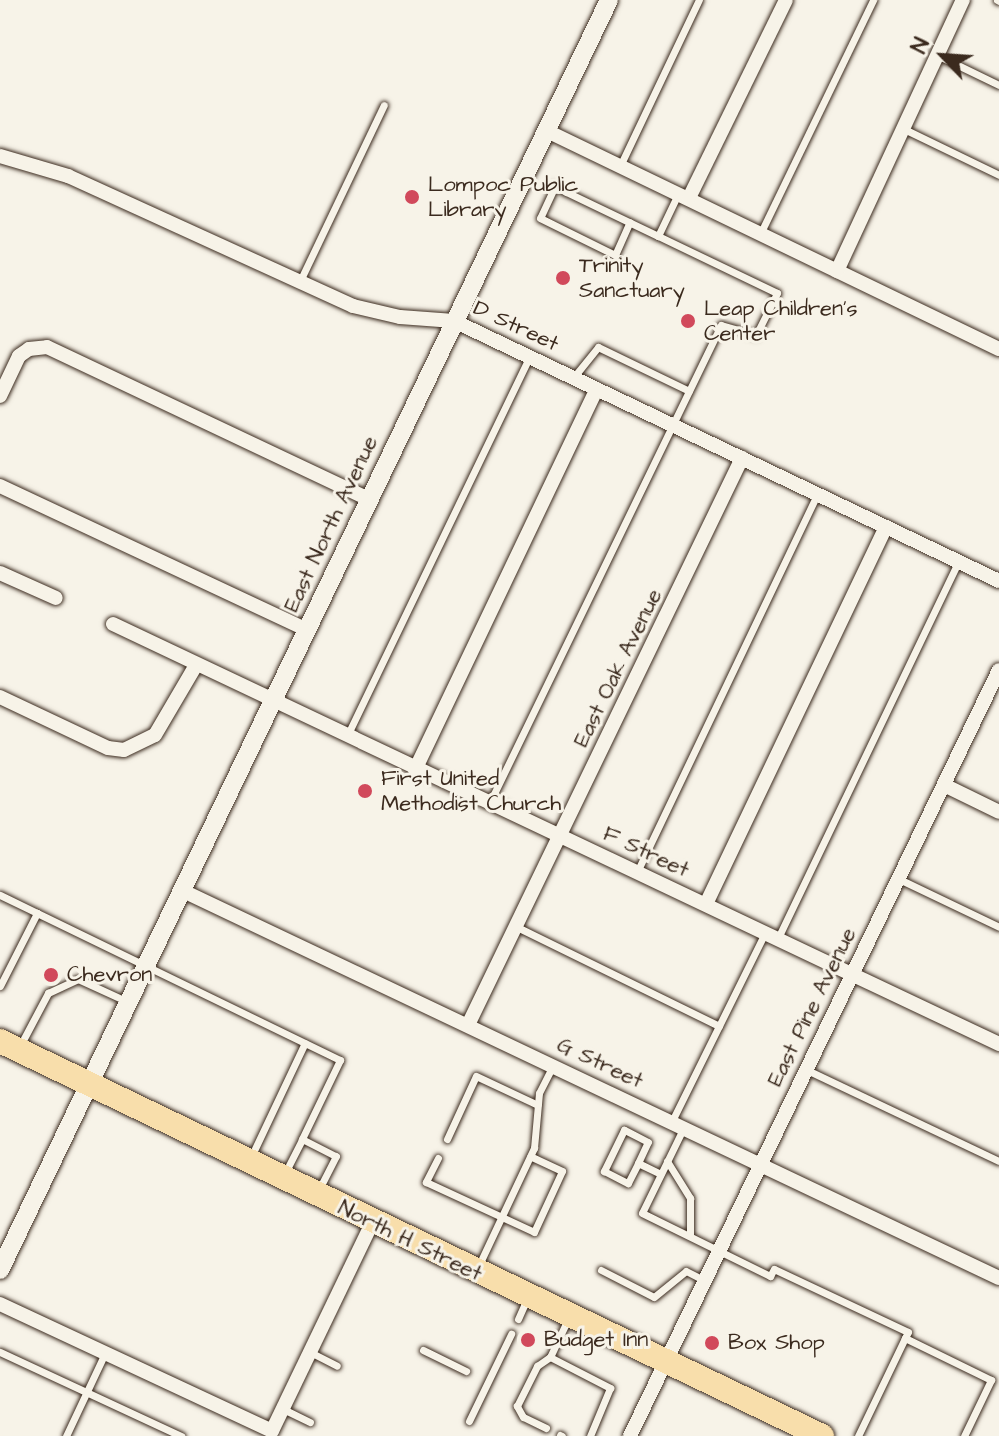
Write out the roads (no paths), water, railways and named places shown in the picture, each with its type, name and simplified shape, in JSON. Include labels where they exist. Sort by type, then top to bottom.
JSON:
[{"type":"highway","name":"North H Street","points":[[9,1045],[91,1076],[248,1162],[475,1272],[523,1308],[569,1317],[822,1436]]},
{"type":"street","name":"East North Avenue","points":[[2,1258],[273,704],[609,0]]},
{"type":"street","points":[[684,195],[786,0]]},
{"type":"street","points":[[837,271],[963,0]]},
{"type":"street","points":[[547,131],[999,349]]},
{"type":"street","name":"D Street","points":[[0,156],[68,176],[353,306],[400,317],[454,321],[999,581]]},
{"type":"street","points":[[0,396],[19,356],[38,346],[47,347],[369,499]]},
{"type":"street","points":[[415,770],[597,389]]},
{"type":"street","name":"East Oak Avenue","points":[[468,1025],[562,836],[742,458]]},
{"type":"street","points":[[0,486],[308,630]]},
{"type":"street","points":[[706,904],[886,527]]},
{"type":"street","points":[[0,573],[56,598]]},
{"type":"street","name":"F Street","points":[[113,624],[273,704],[490,802],[999,1044]]},
{"type":"street","points":[[0,697],[108,748],[124,750],[155,735],[196,665]]},
{"type":"street","name":"East Pine Avenue","points":[[630,1436],[944,785],[994,695],[999,670]]},
{"type":"street","points":[[944,785],[999,812]]},
{"type":"street","name":"G Street","points":[[181,890],[761,1162],[999,1278]]},
{"type":"street","points":[[0,1304],[272,1431],[372,1223]]},
{"type":"lane","points":[[620,166],[699,0]]},
{"type":"lane","points":[[761,232],[873,0]]},
{"type":"lane","points":[[937,55],[999,85]]},
{"type":"lane","points":[[299,283],[384,105]]},
{"type":"lane","points":[[903,129],[999,175]]},
{"type":"lane","points":[[490,802],[670,424],[721,325],[756,335],[777,293],[658,236],[630,222],[555,186],[540,218],[615,255],[630,222]]},
{"type":"lane","points":[[658,236],[684,195]]},
{"type":"lane","points":[[573,378],[598,347],[689,391]]},
{"type":"lane","points":[[346,738],[529,357]]},
{"type":"lane","points":[[637,872],[817,494]]},
{"type":"lane","points":[[858,1436],[908,1332],[774,1269],[770,1276],[642,1213],[667,1161],[678,1124],[719,1026],[772,935],[958,562]]},
{"type":"lane","points":[[899,879],[999,927]]},
{"type":"lane","points":[[0,895],[340,1060],[282,1179]]},
{"type":"lane","points":[[0,986],[37,913]]},
{"type":"lane","points":[[517,927],[719,1026]]},
{"type":"lane","points":[[9,1045],[48,993],[78,979],[127,1001]]},
{"type":"lane","points":[[248,1162],[305,1043]]},
{"type":"lane","points":[[475,1272],[530,1156],[538,1105],[553,1065]]},
{"type":"lane","points":[[807,1070],[999,1161]]},
{"type":"lane","points":[[447,1139],[476,1076],[538,1105]]},
{"type":"lane","points":[[624,1130],[648,1142],[638,1163],[628,1183],[604,1171],[624,1130]]},
{"type":"lane","points":[[302,1139],[336,1156],[316,1196]]},
{"type":"lane","points":[[438,1158],[426,1182],[534,1232],[562,1171],[530,1156]]},
{"type":"lane","points":[[667,1161],[690,1198],[690,1235]]},
{"type":"lane","points":[[638,1163],[661,1174]]},
{"type":"lane","points":[[601,1270],[654,1297],[686,1271],[704,1280]]},
{"type":"lane","points":[[546,1428],[523,1417],[517,1406],[537,1366],[550,1357],[569,1317]]},
{"type":"lane","points":[[469,1421],[511,1334]]},
{"type":"lane","points":[[905,1338],[991,1380],[964,1436]]},
{"type":"lane","points":[[423,1350],[466,1371]]},
{"type":"lane","points":[[0,1352],[181,1436]]},
{"type":"lane","points":[[310,1352],[337,1366]]},
{"type":"lane","points":[[66,1436],[105,1353]]},
{"type":"lane","points":[[550,1357],[610,1388],[590,1436]]},
{"type":"lane","points":[[283,1409],[310,1422]]},
{"type":"place","name":"Lompoc Public Library","points":[[412,197]]},
{"type":"place","name":"Trinity Sanctuary","points":[[563,278]]},
{"type":"place","name":"Leap Children's Center","points":[[688,321]]},
{"type":"place","name":"First United Methodist Church","points":[[365,791]]},
{"type":"place","name":"Chevron","points":[[51,975]]},
{"type":"place","name":"Budget Inn","points":[[528,1340]]},
{"type":"place","name":"Box Shop","points":[[712,1343]]}]
